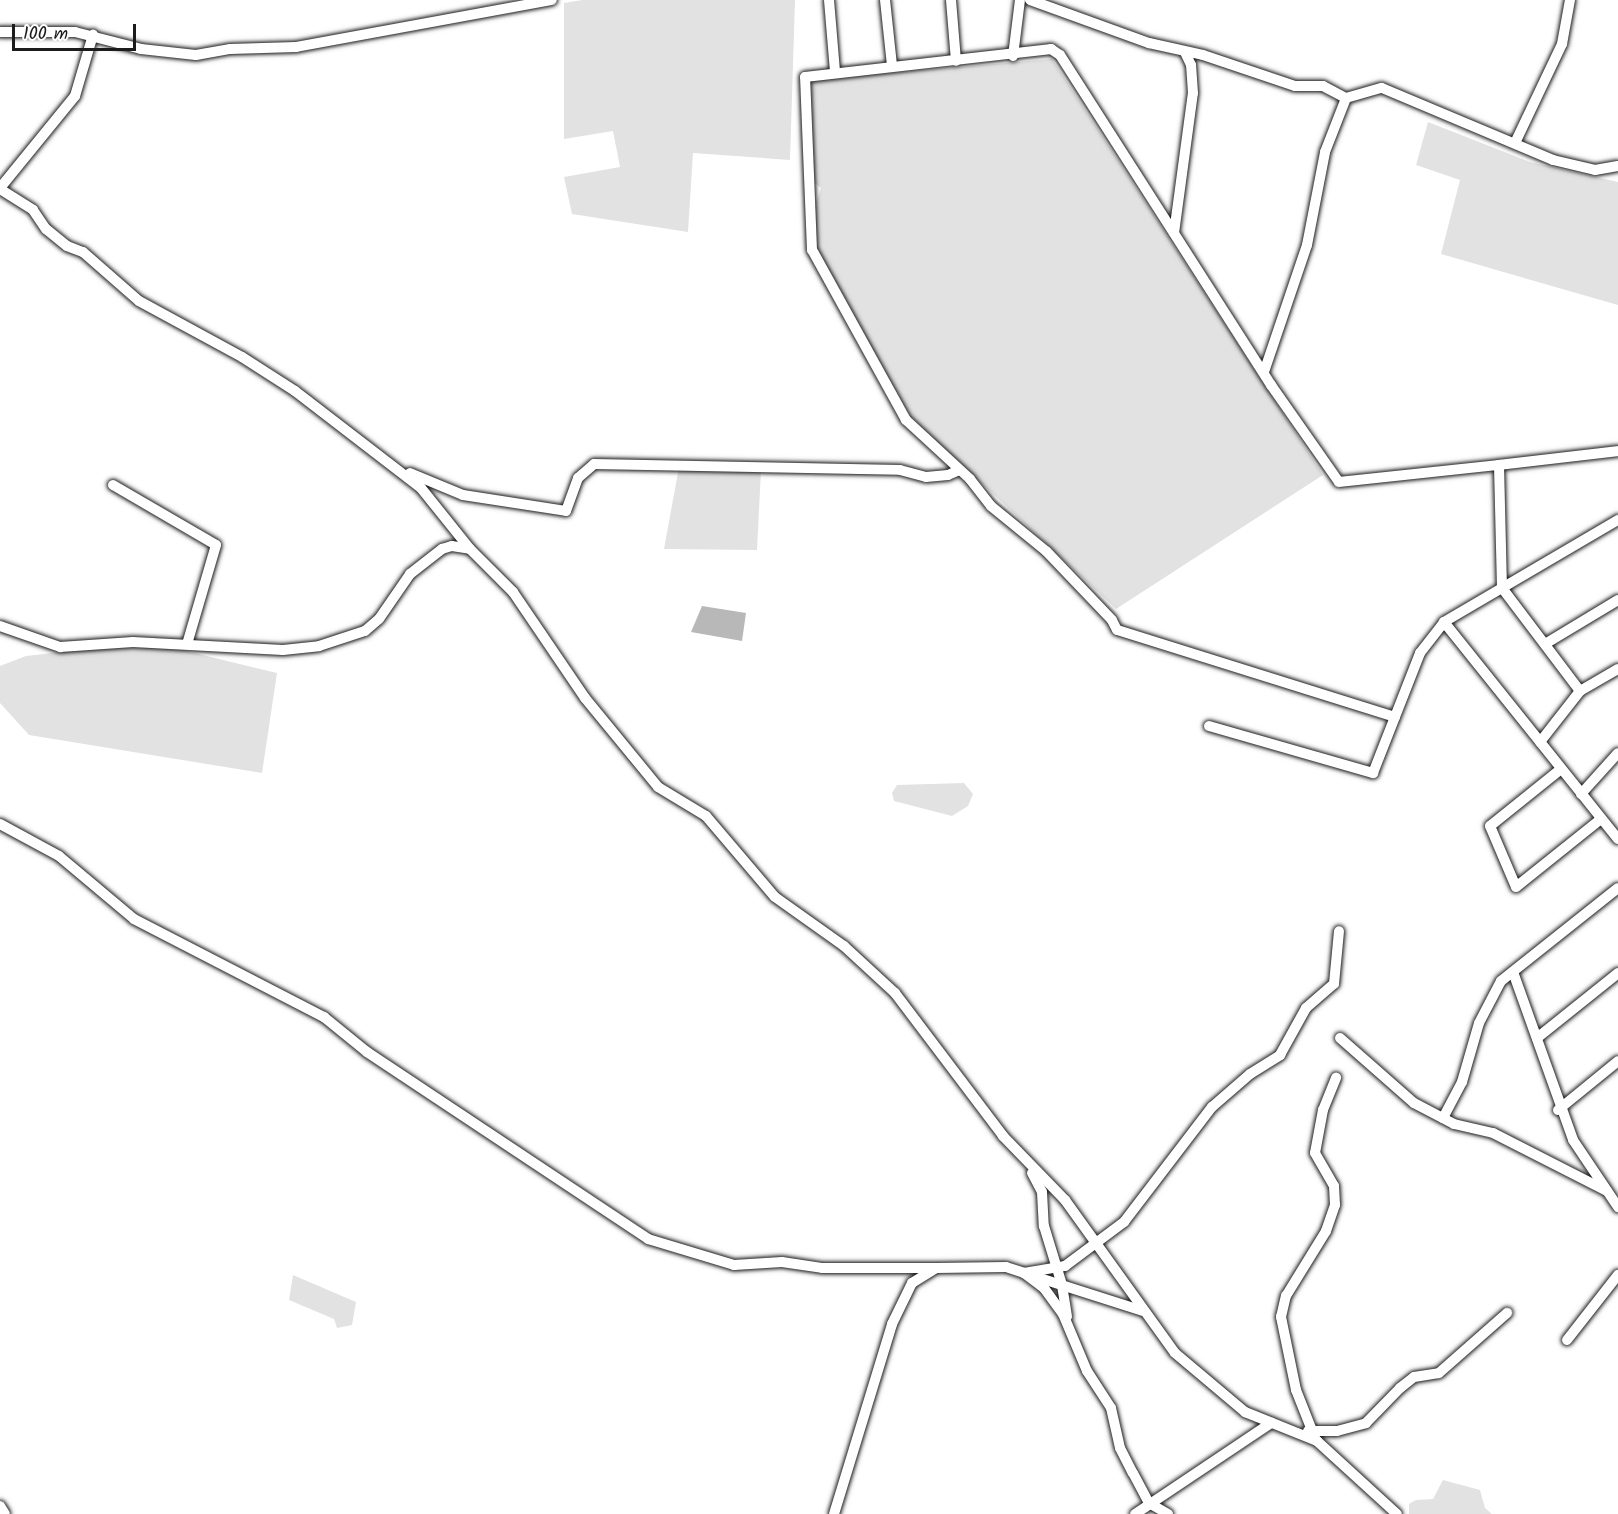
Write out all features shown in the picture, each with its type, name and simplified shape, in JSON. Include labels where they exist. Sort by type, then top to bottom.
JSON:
[{"type":"street","points":[[0,32],[93,35],[141,49],[196,55],[230,49],[296,47],[552,0]]},
{"type":"street","points":[[829,0],[835,71]]},
{"type":"street","points":[[885,0],[892,66]]},
{"type":"street","points":[[951,0],[957,61]]},
{"type":"street","points":[[1013,56],[1020,0]]},
{"type":"street","points":[[1030,0],[1149,44],[1185,52],[1295,86],[1323,86],[1346,98],[1382,88],[1515,143],[1587,169],[1618,166]]},
{"type":"street","points":[[1515,143],[1562,44],[1570,0]]},
{"type":"street","points":[[93,35],[75,96],[0,188],[33,210],[46,229],[67,246],[83,252],[139,301],[242,357],[399,468],[421,488],[470,549],[513,592],[631,758],[658,788],[716,825],[775,897],[844,946],[895,993],[1029,1167],[1065,1200],[1097,1242],[1144,1312],[1185,1364],[1245,1412],[1271,1423],[1305,1431],[1337,1431],[1366,1423],[1414,1377],[1439,1373],[1507,1313]]},
{"type":"street","points":[[1395,717],[1117,630],[1112,620],[1046,550],[991,506],[959,470],[906,420],[812,250],[805,77],[835,71],[1013,56],[1051,49],[1060,55],[1264,372],[1339,482],[1618,451]]},
{"type":"street","points":[[1174,233],[1193,93],[1191,65],[1185,52]]},
{"type":"street","points":[[1264,372],[1307,245],[1325,152],[1346,98]]},
{"type":"street","points":[[399,468],[463,495],[566,511],[578,478],[594,464],[900,470],[926,477],[948,475],[959,470]]},
{"type":"street","points":[[1499,465],[1502,588],[1580,691]]},
{"type":"street","points":[[113,485],[216,545],[188,644]]},
{"type":"street","points":[[1209,726],[1373,773],[1419,653],[1444,622],[1618,520]]},
{"type":"street","points":[[0,626],[60,647],[188,644],[284,651],[351,638],[379,619],[410,574],[442,549],[452,546],[470,549]]},
{"type":"street","points":[[1545,644],[1618,600]]},
{"type":"street","points":[[1444,622],[1618,839]]},
{"type":"street","points":[[1540,742],[1580,691],[1618,669]]},
{"type":"street","points":[[1581,794],[1618,753]]},
{"type":"street","points":[[1561,769],[1490,826],[1516,887],[1601,819]]},
{"type":"street","points":[[0,824],[59,856],[134,919],[324,1017],[368,1052],[648,1239],[734,1265],[782,1262],[822,1268],[1006,1267],[1144,1312]]},
{"type":"street","points":[[1443,1118],[1462,1082],[1479,1023],[1501,981],[1618,888]]},
{"type":"street","points":[[1024,1273],[1058,1268],[1097,1242],[1134,1210],[1168,1160],[1212,1107],[1250,1074],[1280,1055],[1306,1008],[1334,984],[1339,931]]},
{"type":"street","points":[[1513,972],[1573,1140],[1618,1207]]},
{"type":"street","points":[[1537,1038],[1618,973]]},
{"type":"street","points":[[1340,1038],[1414,1103],[1443,1118],[1493,1133],[1607,1191]]},
{"type":"street","points":[[1560,1108],[1618,1061]]},
{"type":"street","points":[[1336,1078],[1323,1110],[1315,1153],[1334,1186],[1335,1205],[1326,1231],[1286,1296],[1281,1317],[1305,1431],[1397,1514]]},
{"type":"street","points":[[1029,1167],[1042,1192],[1044,1226],[1062,1285],[1068,1329]]},
{"type":"street","points":[[834,1514],[892,1324],[912,1283],[936,1268]]},
{"type":"street","points":[[1024,1273],[1044,1288],[1068,1329],[1087,1371],[1111,1408],[1120,1448],[1149,1503],[1168,1514]]},
{"type":"street","points":[[1567,1340],[1618,1275]]},
{"type":"street","points":[[1135,1514],[1271,1423]]},
{"type":"street","points":[[0,1506],[5,1514]]},
{"type":"shaded area","points":[[582,0],[795,0],[790,160],[693,153],[688,232],[572,214],[564,177],[620,167],[613,131],[564,139],[564,3]]},
{"type":"shaded area","points":[[1052,59],[1323,475],[1116,609],[911,417],[814,246],[813,211],[821,188],[812,181],[809,80]]},
{"type":"shaded area","points":[[1428,122],[1530,162],[1618,182],[1618,305],[1441,254],[1460,180],[1416,165]]},
{"type":"shaded area","points":[[679,467],[761,470],[757,550],[664,549]]},
{"type":"shaded area","points":[[702,606],[746,613],[742,641],[691,632]]},
{"type":"shaded area","points":[[170,647],[277,673],[262,773],[29,735],[0,703],[0,666],[26,656],[89,649]]},
{"type":"shaded area","points":[[964,783],[973,794],[968,806],[952,816],[894,801],[892,793],[897,785]]},
{"type":"shaded area","points":[[293,1275],[356,1302],[352,1325],[337,1328],[334,1319],[289,1300]]},
{"type":"shaded area","points":[[1443,1480],[1480,1490],[1485,1508],[1492,1514],[1409,1514],[1409,1504],[1416,1500],[1433,1499]]}]
